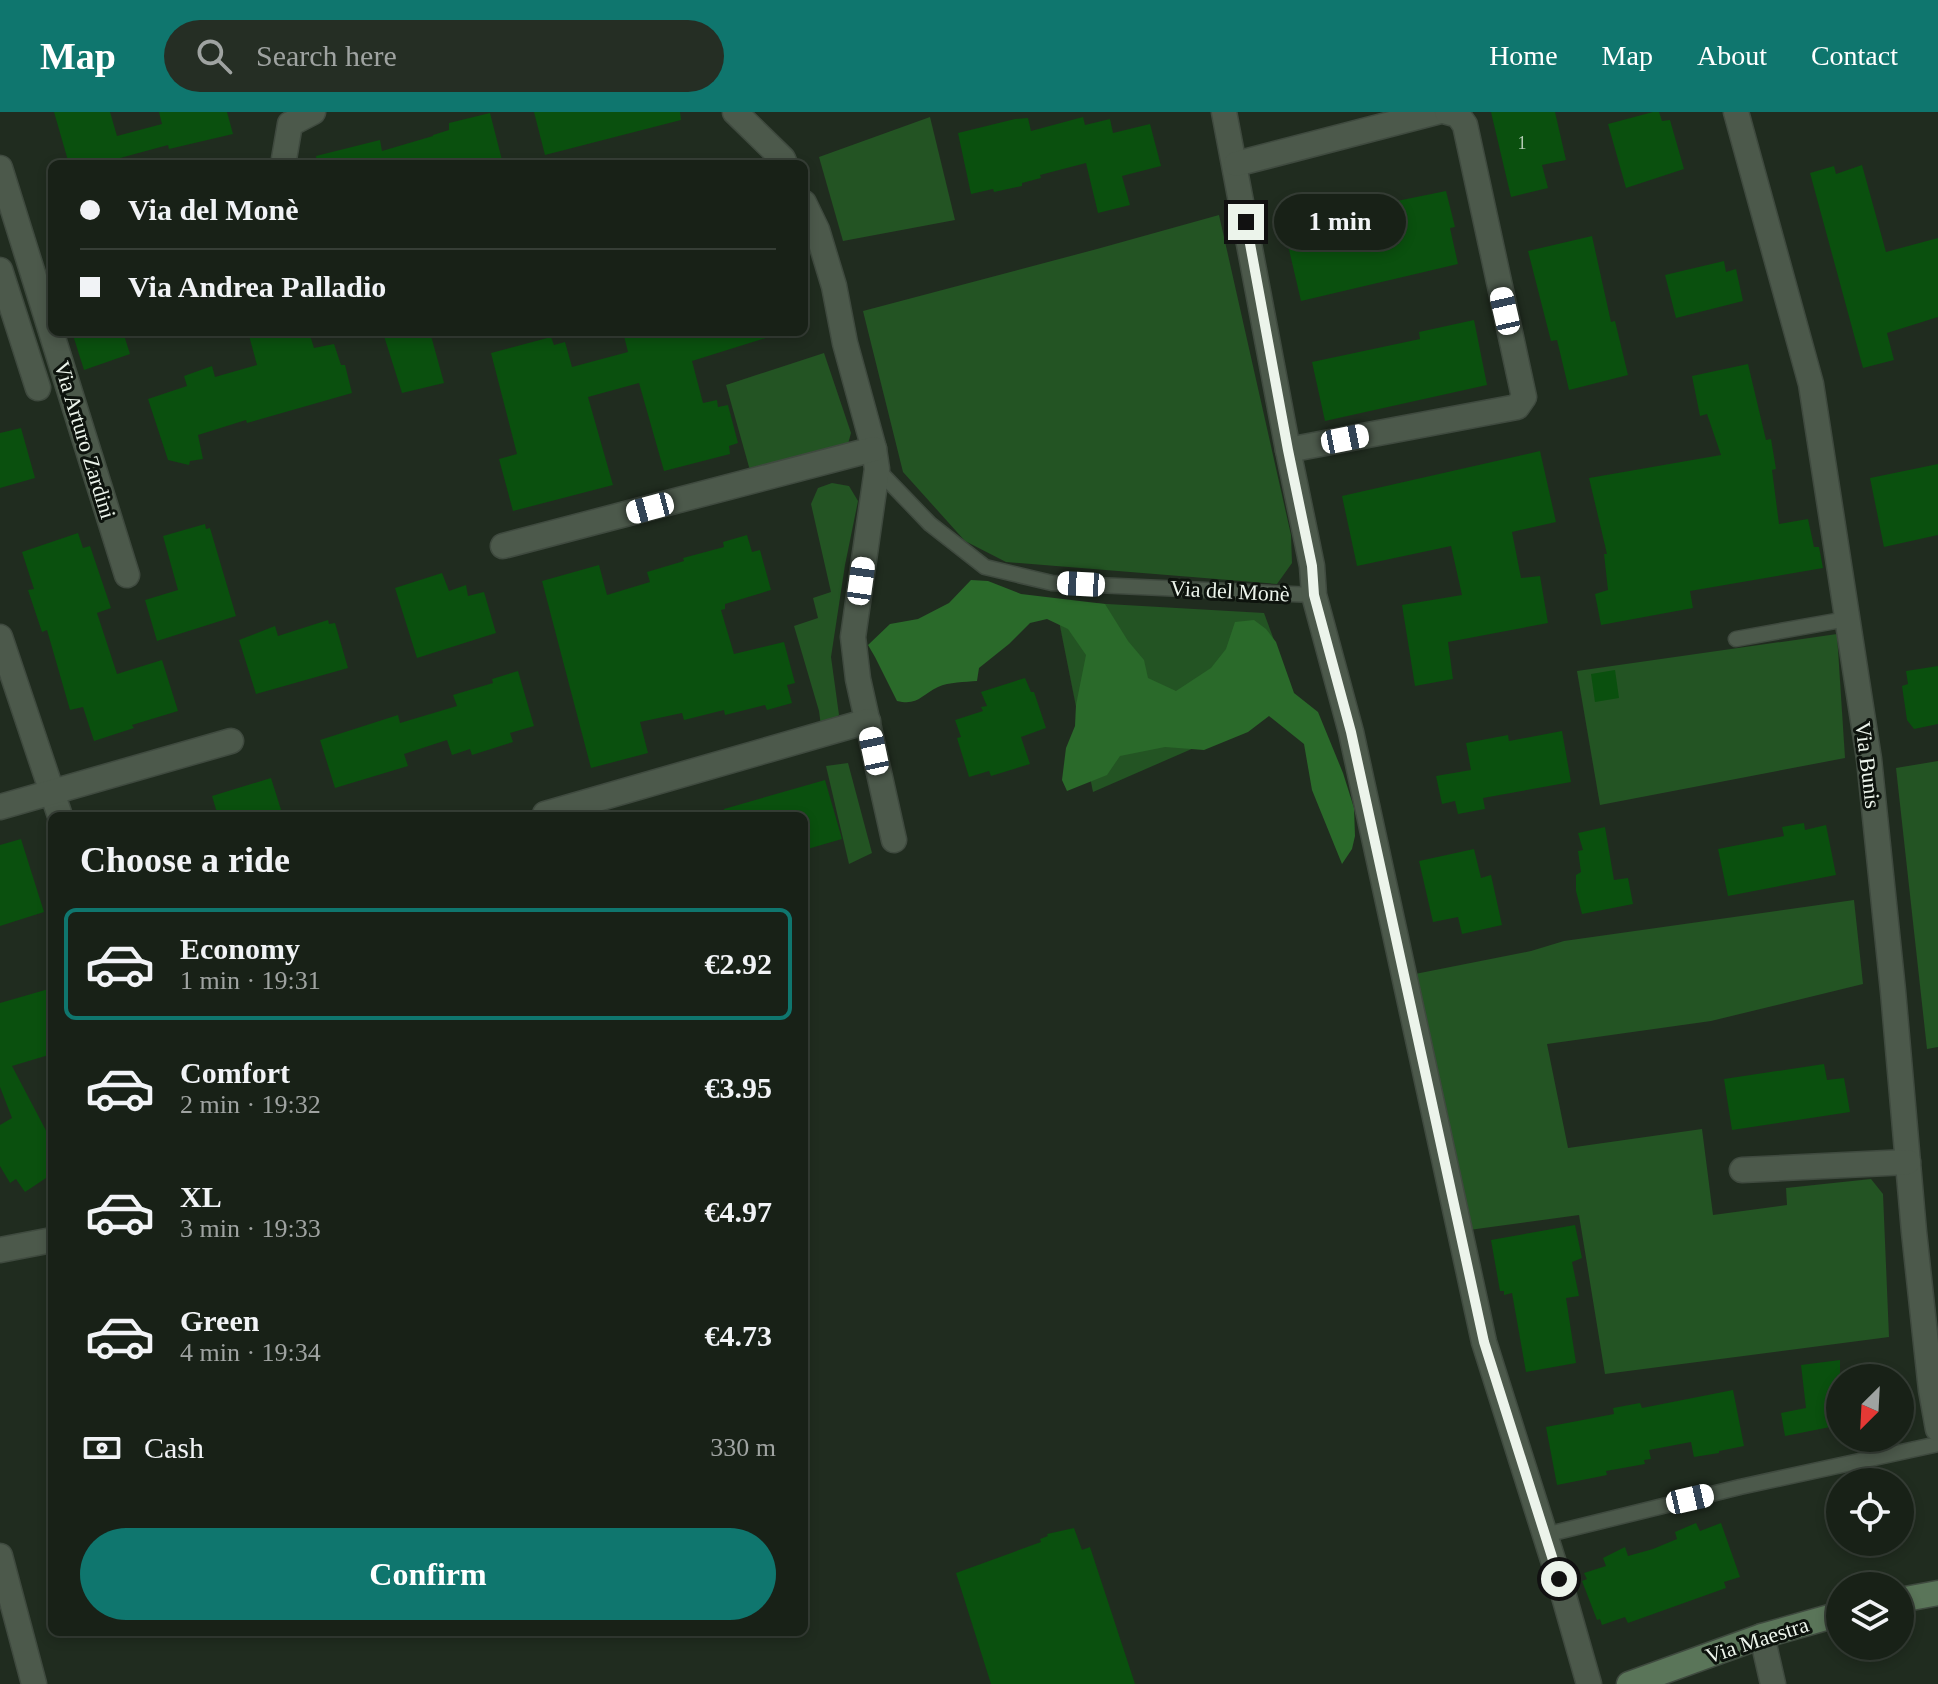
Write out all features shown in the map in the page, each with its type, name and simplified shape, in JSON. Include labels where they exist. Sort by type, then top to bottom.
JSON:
[{"type":"main road","points":[[1914,1597],[1938,1593]]},
{"type":"main road","name":"Via Maestra","points":[[1629,1684],[1762,1636],[1826,1618]]},
{"type":"street","points":[[284,160],[290,124],[313,112]]},
{"type":"street","points":[[735,112],[783,160]]},
{"type":"street","points":[[1224,112],[1312,566],[1314,595]]},
{"type":"street","points":[[1236,164],[1437,112]]},
{"type":"street","points":[[1288,450],[1517,407],[1524,397],[1465,125],[1458,115],[1447,112]]},
{"type":"street","name":"Via Bunis","points":[[1736,112],[1811,384],[1871,774],[1931,1390],[1938,1429]]},
{"type":"street","name":"Via Arturo Zardini","points":[[0,168],[48,322]]},
{"type":"street","name":"Via del Monè","points":[[811,232],[834,286],[845,343],[876,459],[853,637],[858,679],[894,840]]},
{"type":"street","name":"Via Arturo Zardini","points":[[0,270],[38,388]]},
{"type":"street","name":"Via Arturo Zardini","points":[[52,336],[127,575]]},
{"type":"street","points":[[503,546],[876,459]]},
{"type":"street","name":"Via del Monè","points":[[1314,595],[1351,732],[1484,1342],[1589,1684]]},
{"type":"street","points":[[0,637],[58,812]]},
{"type":"street","points":[[552,812],[868,721]]},
{"type":"street","points":[[0,807],[231,741]]},
{"type":"street","points":[[1742,1170],[1908,1162]]},
{"type":"street","points":[[0,1250],[48,1241]]},
{"type":"street","points":[[0,1556],[34,1684]]},
{"type":"street","points":[[1762,1636],[1773,1684]]},
{"type":"lane","name":"Via del Monè","points":[[876,459],[930,524],[985,567],[1052,583],[1314,595]]},
{"type":"lane","points":[[1736,639],[1847,619]]},
{"type":"lane","points":[[1545,1535],[1740,1487],[1938,1444]]},
{"type":"green space","points":[[930,117],[955,220],[843,241],[819,157]]},
{"type":"green space","points":[[1219,215],[1291,535],[1292,563],[1277,584],[1006,562],[965,541],[903,472],[863,311]]},
{"type":"green space","points":[[824,353],[851,433],[848,444],[751,474],[726,385]]},
{"type":"green space","points":[[832,483],[849,486],[858,501],[831,657],[839,715],[821,726],[794,626],[818,618],[813,598],[831,592],[811,504],[818,488]]},
{"type":"green space","points":[[971,580],[988,581],[1021,594],[1105,604],[1144,660],[1148,678],[1176,691],[1211,668],[1226,649],[1235,622],[1254,620],[1266,629],[1276,642],[1294,693],[1318,712],[1343,773],[1354,808],[1355,836],[1352,849],[1342,864],[1312,790],[1304,744],[1269,716],[1248,732],[1204,750],[1165,747],[1120,756],[1107,775],[1067,791],[1062,780],[1066,748],[1075,726],[1086,655],[1068,629],[1047,619],[1030,623],[979,668],[977,681],[947,684],[915,701],[897,701],[868,645],[890,624],[918,619],[949,603]]},
{"type":"green space","points":[[1055,601],[1264,613],[1297,703],[1093,792]]},
{"type":"green space","points":[[1837,634],[1845,758],[1600,805],[1577,671]]},
{"type":"green space","points":[[1938,761],[1938,1047],[1927,1049],[1896,768]]},
{"type":"green space","points":[[848,763],[872,853],[849,864],[826,766]]},
{"type":"green space","points":[[1854,900],[1863,984],[1711,1021],[1547,1044],[1568,1148],[1702,1129],[1713,1215],[1787,1205],[1786,1188],[1871,1179],[1883,1194],[1889,1337],[1605,1374],[1579,1215],[1469,1230],[1415,974],[1531,951],[1564,941]]},
{"type":"building","points":[[54,112],[110,112],[117,136],[162,124],[159,112],[227,112],[233,134],[169,149],[168,145],[113,160],[68,160]]},
{"type":"building","points":[[534,112],[680,112],[681,120],[545,155]]},
{"type":"building","points":[[1491,112],[1555,112],[1566,160],[1542,165],[1548,188],[1511,197]]},
{"type":"building","points":[[1659,112],[1662,121],[1670,120],[1684,169],[1626,188],[1608,124]]},
{"type":"building","points":[[490,113],[502,160],[316,160],[316,156],[380,140],[382,151],[449,130],[449,123]]},
{"type":"building","points":[[1083,117],[1085,125],[1110,119],[1113,133],[1150,124],[1161,166],[1122,176],[1130,205],[1098,213],[1086,163],[1040,175],[1041,178],[1022,183],[1022,186],[971,194],[958,133],[1028,118],[1031,131]]},
{"type":"building","points":[[1862,165],[1886,252],[1938,238],[1938,317],[1887,333],[1894,360],[1863,368],[1810,173],[1834,166],[1836,174]]},
{"type":"building","points":[[1446,191],[1455,227],[1450,228],[1458,264],[1301,301],[1287,241],[1390,219],[1387,203]]},
{"type":"building","points":[[1592,236],[1611,322],[1615,321],[1628,375],[1569,390],[1557,340],[1551,341],[1528,251]]},
{"type":"building","points":[[1724,261],[1726,272],[1736,269],[1743,301],[1676,318],[1665,275]]},
{"type":"building","points":[[1474,320],[1487,385],[1325,421],[1312,362],[1420,339],[1419,332]]},
{"type":"building","points":[[73,336],[124,336],[130,354],[84,370]]},
{"type":"building","points":[[249,336],[310,336],[314,348],[334,344],[341,365],[345,365],[352,393],[198,435],[203,459],[190,461],[189,465],[168,460],[148,399],[187,386],[184,376],[212,366],[215,377],[257,365]]},
{"type":"building","points":[[384,336],[431,336],[444,383],[402,393]]},
{"type":"building","points":[[624,336],[769,336],[692,361],[703,403],[717,400],[718,407],[728,405],[738,443],[729,446],[730,454],[664,471],[639,383],[588,397],[613,485],[513,511],[499,459],[517,454],[491,353],[551,337],[554,345],[565,342],[572,367],[628,352]]},
{"type":"building","points":[[1748,364],[1766,440],[1771,439],[1779,524],[1808,519],[1814,547],[1819,547],[1823,568],[1690,591],[1693,608],[1601,625],[1595,594],[1608,590],[1604,554],[1607,554],[1589,478],[1721,455],[1707,414],[1700,416],[1692,376]]},
{"type":"building","points":[[21,428],[35,478],[0,488],[0,433]]},
{"type":"building","points":[[1540,451],[1556,522],[1512,532],[1521,578],[1540,576],[1548,623],[1448,642],[1453,679],[1415,686],[1402,605],[1462,595],[1451,546],[1357,566],[1342,496]]},
{"type":"building","points":[[1938,464],[1938,535],[1884,547],[1870,478]]},
{"type":"building","points":[[205,524],[206,529],[210,528],[236,616],[157,641],[145,600],[178,590],[163,536]]},
{"type":"building","points":[[78,533],[83,548],[90,546],[111,608],[97,613],[117,674],[162,660],[178,711],[94,741],[83,707],[70,710],[47,630],[42,632],[28,590],[34,589],[22,552]]},
{"type":"building","points":[[747,535],[752,552],[760,550],[771,590],[725,604],[725,609],[721,610],[734,654],[784,642],[795,683],[787,685],[792,703],[767,710],[765,705],[725,715],[724,710],[684,720],[682,713],[640,722],[648,753],[591,768],[542,581],[599,565],[607,595],[650,582],[647,572],[724,547],[723,542]]},
{"type":"building","points":[[442,573],[449,591],[466,585],[468,596],[484,592],[496,633],[417,658],[395,588]]},
{"type":"building","points":[[328,620],[329,624],[335,623],[348,668],[256,694],[239,640],[275,626],[278,636]]},
{"type":"building","points":[[1938,666],[1938,724],[1914,729],[1907,720],[1902,686],[1908,684],[1906,671]]},
{"type":"building","points":[[1615,670],[1619,698],[1595,702],[1591,674]]},
{"type":"building","points":[[518,671],[534,726],[510,733],[513,742],[472,755],[470,749],[452,755],[447,740],[404,754],[408,766],[335,788],[320,740],[398,715],[400,723],[457,706],[453,695],[493,683],[492,679]]},
{"type":"building","points":[[1025,678],[1031,692],[1034,692],[1046,728],[1021,737],[1030,764],[991,776],[989,771],[969,777],[955,720],[983,711],[981,707],[987,706],[981,692]]},
{"type":"building","points":[[1562,731],[1571,782],[1483,798],[1485,809],[1458,814],[1455,801],[1442,804],[1436,776],[1471,770],[1466,743],[1508,735],[1509,741]]},
{"type":"building","points":[[271,778],[282,812],[217,812],[212,796]]},
{"type":"building","points":[[825,780],[842,839],[808,849],[808,812],[724,812],[724,809]]},
{"type":"building","points":[[1804,823],[1805,830],[1826,825],[1836,875],[1728,896],[1718,849],[1784,836],[1782,827]]},
{"type":"building","points":[[1605,827],[1614,880],[1628,878],[1633,904],[1582,914],[1576,891],[1576,875],[1581,872],[1578,851],[1583,850],[1578,833]]},
{"type":"building","points":[[21,839],[44,912],[0,926],[0,845]]},
{"type":"building","points":[[1474,849],[1481,878],[1491,875],[1502,925],[1462,934],[1458,917],[1433,922],[1419,861]]},
{"type":"building","points":[[48,989],[48,1055],[12,1066],[48,1134],[48,1177],[25,1192],[16,1179],[10,1183],[0,1166],[0,1125],[12,1118],[0,1087],[0,1003]]},
{"type":"building","points":[[1824,1064],[1827,1080],[1844,1078],[1850,1112],[1732,1130],[1724,1079]]},
{"type":"building","points":[[1575,1225],[1582,1258],[1572,1262],[1579,1296],[1566,1298],[1576,1363],[1526,1372],[1512,1293],[1504,1295],[1504,1291],[1500,1291],[1491,1240]]},
{"type":"building","points":[[1840,1360],[1840,1364],[1826,1364],[1826,1428],[1785,1436],[1781,1413],[1806,1408],[1801,1365]]},
{"type":"building","points":[[1733,1390],[1744,1446],[1694,1457],[1691,1442],[1649,1450],[1651,1459],[1644,1460],[1645,1464],[1557,1485],[1546,1427],[1614,1414],[1613,1408],[1640,1403],[1642,1408]]},
{"type":"building","points":[[1696,1523],[1700,1531],[1721,1523],[1740,1577],[1724,1582],[1726,1588],[1628,1623],[1625,1617],[1602,1625],[1600,1619],[1597,1620],[1582,1581],[1587,1579],[1584,1573],[1606,1566],[1603,1558],[1625,1547],[1628,1556],[1653,1549],[1677,1539],[1675,1532]]},
{"type":"building","points":[[1074,1528],[1082,1550],[1090,1547],[1135,1684],[991,1684],[956,1573],[1041,1542],[1040,1539],[1047,1534]]},
{"type":"route","points":[[1246,222],[1312,566],[1314,595],[1351,732],[1484,1342],[1559,1579]]}]
